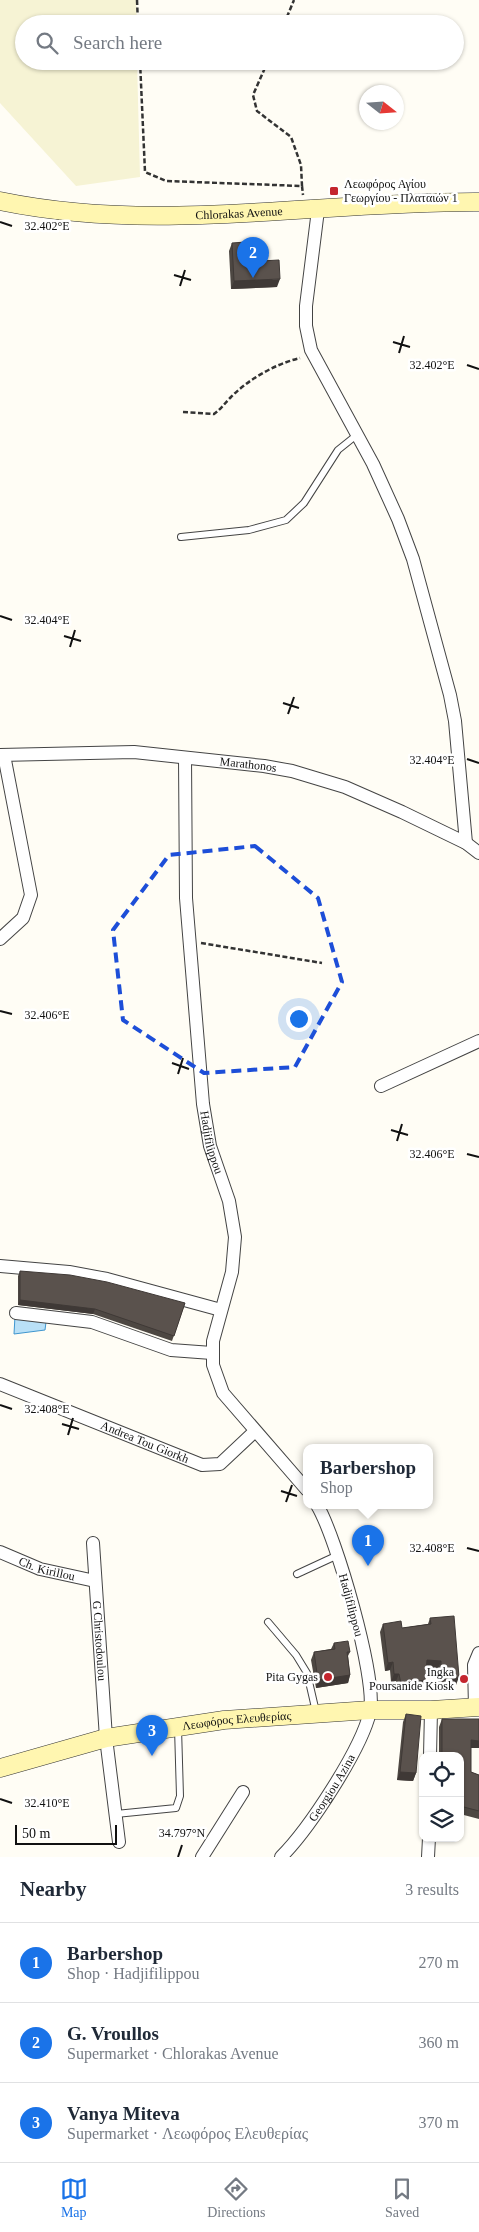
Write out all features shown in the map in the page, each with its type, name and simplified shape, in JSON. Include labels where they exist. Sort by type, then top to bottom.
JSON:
[{"type":"main road","name":"Chlorakas Avenue","points":[[0,201],[75,212],[114,215],[224,216],[479,202]]},
{"type":"main road","name":"Λεωφόρος Ελευθερίας","points":[[0,1768],[106,1738],[224,1720],[370,1710],[431,1710],[477,1707]]},
{"type":"street","points":[[312,210],[306,326],[314,355],[358,434],[398,519],[427,607],[455,721],[466,843]]},
{"type":"street","name":"Marathonos","points":[[2,755],[134,752],[264,766],[320,778],[402,812],[466,843],[479,853]]},
{"type":"street","points":[[0,939],[23,918],[31,896],[2,755]]},
{"type":"street","name":"Hadjifilippou","points":[[185,758],[184,847],[205,1124],[234,1220],[235,1238],[232,1272],[213,1341],[212,1353],[216,1378],[223,1393],[254,1432],[303,1486]]},
{"type":"street","points":[[381,1086],[479,1041]]},
{"type":"street","points":[[0,1266],[69,1272],[107,1279],[221,1310]]},
{"type":"street","points":[[16,1313],[92,1322],[171,1350],[212,1353]]},
{"type":"street","name":"Andrea Tou Giorkh","points":[[0,1384],[202,1466],[220,1464],[254,1432]]},
{"type":"street","name":"Hadjifilippou","points":[[319,1509],[330,1530],[338,1555],[365,1661],[370,1710]]},
{"type":"street","name":"G Christodoulou","points":[[93,1543],[106,1738],[119,1842]]},
{"type":"street","name":"Ch. Kirillou","points":[[0,1552],[40,1569],[95,1582]]},
{"type":"street","points":[[477,1707],[474,1665],[479,1653]]},
{"type":"street","name":"Georgiou Azina","points":[[281,1857],[303,1833],[314,1816],[355,1748],[370,1710]]},
{"type":"street","points":[[430,1752],[431,1710]]},
{"type":"street","points":[[202,1857],[243,1792]]},
{"type":"street","points":[[428,1857],[429,1842]]},
{"type":"lane","points":[[181,537],[249,530],[286,520],[304,503],[338,450],[358,434]]},
{"type":"lane","points":[[297,1574],[338,1555]]},
{"type":"lane","points":[[268,1622],[296,1655],[306,1673],[317,1713]]},
{"type":"lane","points":[[116,1814],[176,1808],[180,1796],[178,1727]]},
{"type":"path","points":[[137,0],[138,15]]},
{"type":"path","points":[[288,15],[294,0]]},
{"type":"path","points":[[140,70],[144,172],[166,181],[302,186]]},
{"type":"path","points":[[264,70],[253,95],[257,111],[291,137],[301,165],[302,186],[312,210]]},
{"type":"path","points":[[182,412],[214,414],[231,397],[279,364],[314,355]]},
{"type":"path","points":[[190,941],[322,963]]},
{"type":"highlighted area","points":[[255,846],[318,898],[342,982],[295,1067],[204,1073],[123,1020],[113,930],[169,855]]},
{"type":"shaded area","points":[[0,0],[136,0],[137,15],[15,15],[15,70],[137,70],[140,177],[76,186],[0,103]]},
{"type":"water","points":[[15,1316],[46,1322],[45,1330],[14,1334]]},
{"type":"building","points":[[260,241],[261,261],[279,260],[280,279],[234,281],[232,243]]},
{"type":"building","points":[[20,1271],[70,1275],[107,1282],[185,1303],[174,1336],[95,1309],[20,1300]]},
{"type":"building","points":[[454,1616],[459,1677],[441,1678],[441,1661],[427,1660],[425,1680],[401,1684],[399,1674],[394,1674],[393,1662],[388,1663],[383,1624],[401,1621],[402,1628],[431,1624],[430,1618]]},
{"type":"building","points":[[348,1641],[350,1652],[347,1652],[350,1675],[318,1680],[314,1652],[335,1649],[334,1643]]},
{"type":"building","points":[[406,1714],[421,1716],[416,1773],[400,1772]]},
{"type":"building","points":[[442,1719],[479,1719],[479,1741],[471,1740],[471,1772],[479,1775],[479,1811],[464,1807],[464,1752],[442,1752]]},
{"type":"place","name":"Λεωφόρος Αγίου Γεωργίου - Πλαταιών 1","points":[[334,191]]},
{"type":"place","name":"G. Vroullos","points":[[253,278]]},
{"type":"place","name":"Barbershop","points":[[368,1566]]},
{"type":"place","name":"Pita Gygas","points":[[328,1677]]},
{"type":"place","name":"Ingka Poursanide Kiosk","points":[[464,1679]]},
{"type":"place","name":"Vanya Miteva","points":[[152,1756]]}]
